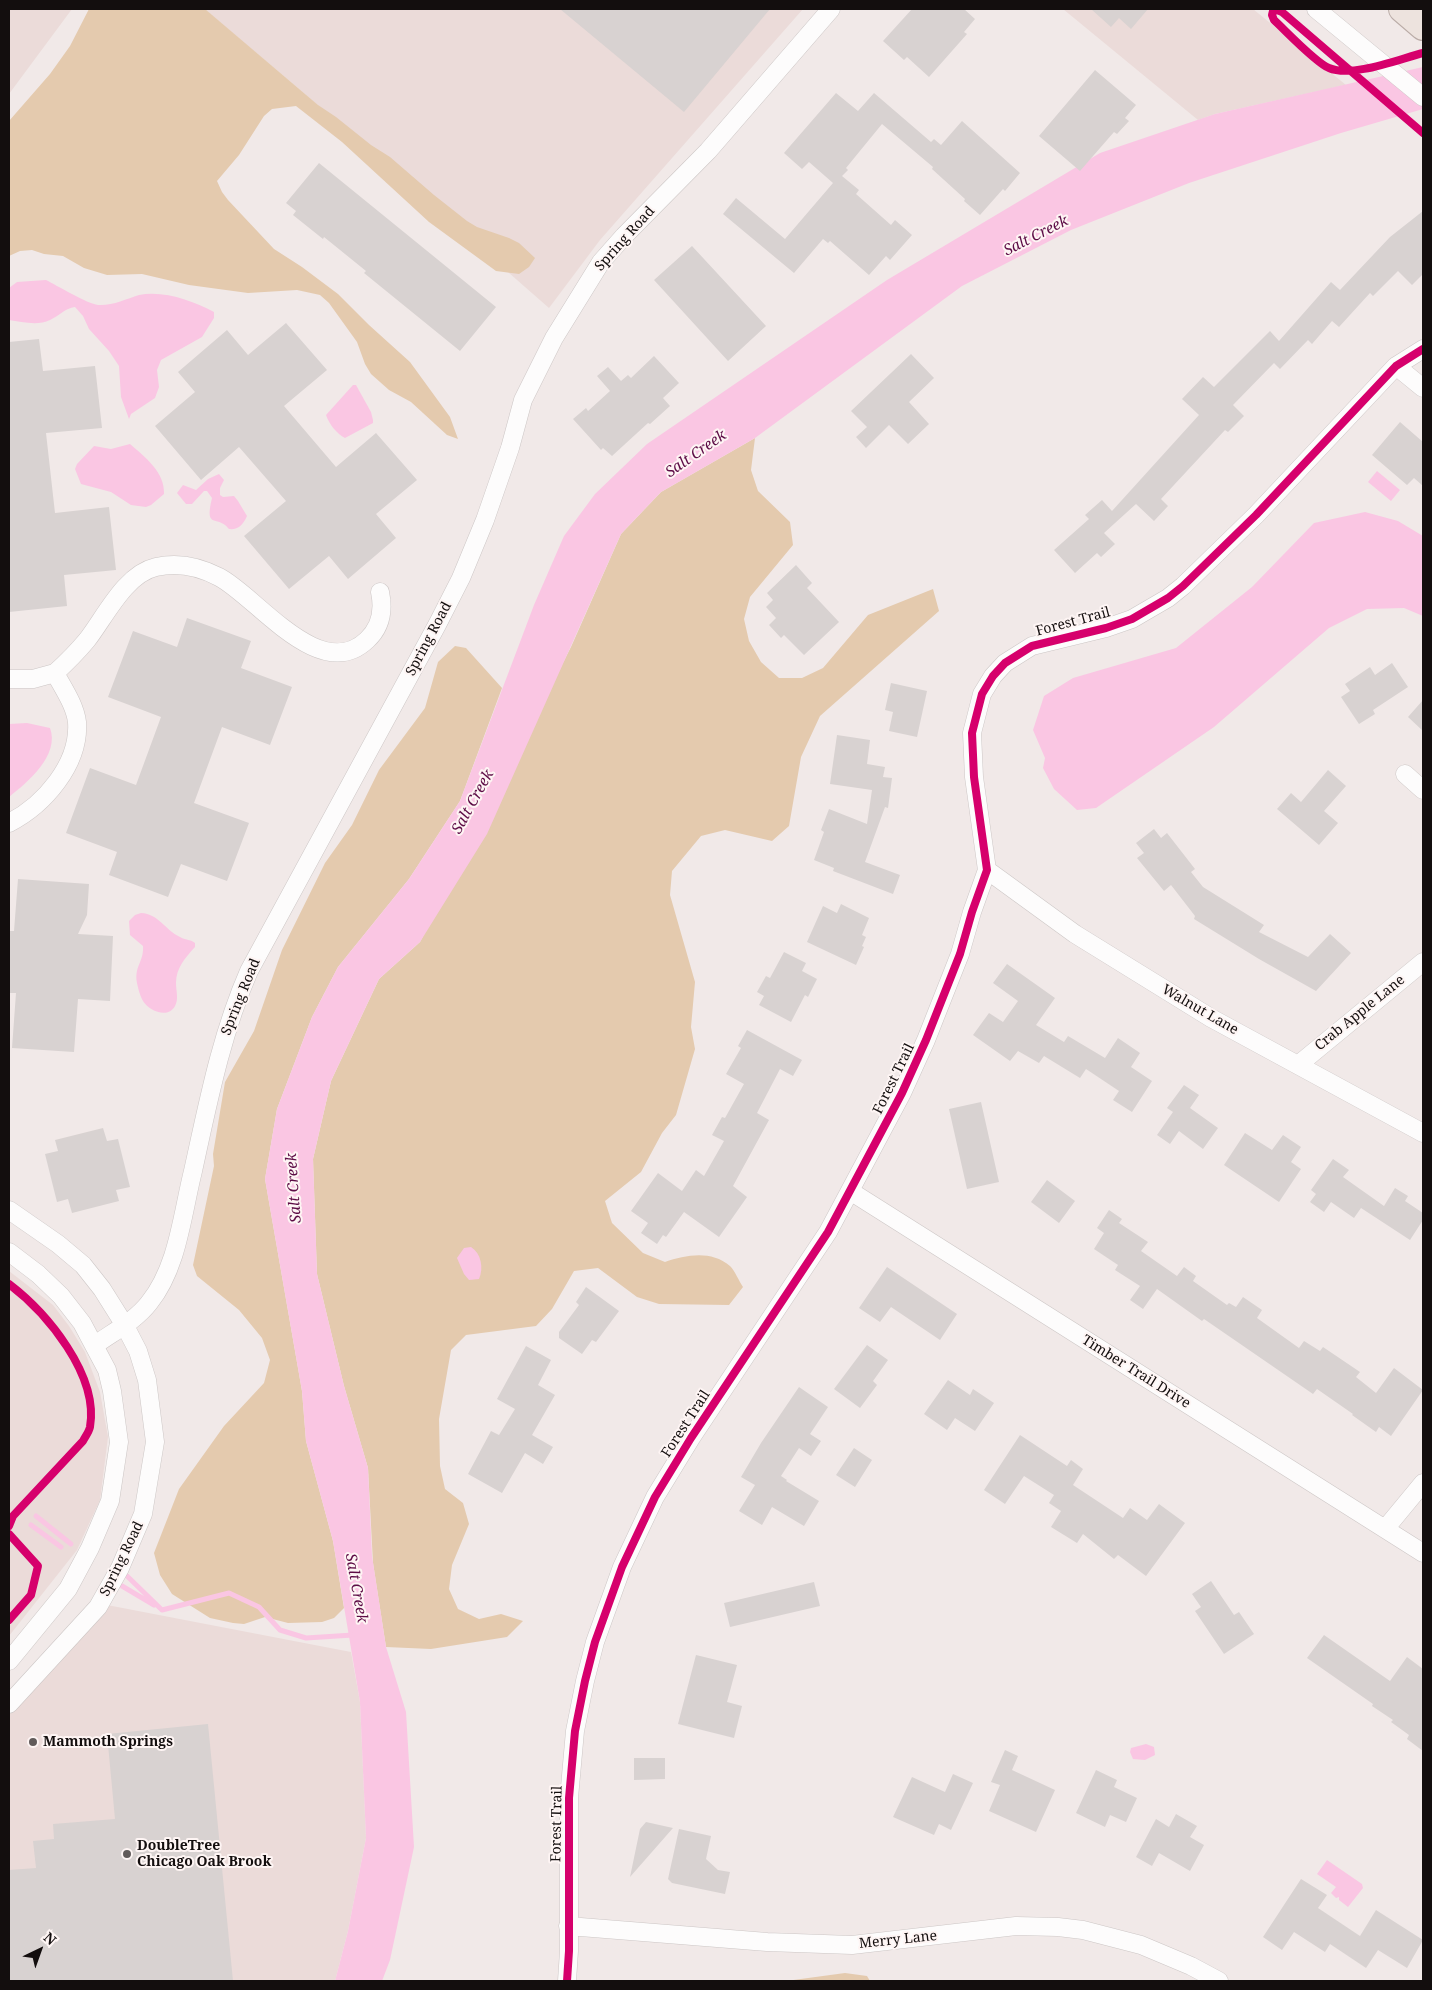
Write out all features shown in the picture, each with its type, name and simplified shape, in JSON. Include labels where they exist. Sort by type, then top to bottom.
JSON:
[{"type":"street","name":"Spring Road","points":[[95,1345],[148,1304],[166,1275],[172,1261],[216,1066],[240,991],[249,971],[429,641],[461,578],[490,506],[510,448],[523,400],[554,338],[601,262],[708,151],[831,9]]},
{"type":"street","points":[[1316,9],[1423,97]]},
{"type":"street","name":"Forest Trail","points":[[567,1981],[569,1951],[569,1798],[575,1731],[585,1680],[610,1597],[638,1531],[670,1472],[741,1361],[828,1232],[902,1093],[926,1040],[960,954],[987,870],[974,777],[972,733],[982,694],[993,676],[1016,655],[1032,646],[1106,628],[1132,618],[1168,598],[1183,586],[1256,515],[1396,366],[1423,348]]},
{"type":"street","points":[[1396,366],[1423,388]]},
{"type":"street","points":[[9,679],[33,679],[55,673],[77,652],[126,586],[141,574],[154,568],[177,565],[203,569],[221,578],[280,627],[300,640],[318,648],[335,652],[351,651],[373,635],[380,622],[383,606],[380,592]]},
{"type":"street","points":[[9,824],[28,811],[51,789],[60,778],[75,744],[77,721],[74,710],[55,673]]},
{"type":"street","points":[[1405,774],[1423,790]]},
{"type":"street","name":"Walnut Lane","points":[[987,870],[1102,952],[1211,1018],[1423,1133]]},
{"type":"street","name":"Crab Apple Lane","points":[[1298,1065],[1423,962]]},
{"type":"street","name":"Timber Trail Drive","points":[[850,1192],[1423,1553]]},
{"type":"street","points":[[9,1210],[58,1244],[83,1265],[102,1289],[124,1324]]},
{"type":"street","points":[[9,1252],[38,1274],[62,1296],[82,1323],[95,1345],[108,1377],[119,1442],[110,1501],[90,1548],[68,1589],[9,1661]]},
{"type":"street","name":"Spring Road","points":[[9,1704],[98,1607],[120,1568],[144,1514],[155,1442],[147,1380],[138,1351],[124,1324]]},
{"type":"street","points":[[1385,1529],[1423,1483]]},
{"type":"street","name":"Merry Lane","points":[[568,1926],[767,1942],[852,1945],[1016,1926],[1058,1927],[1084,1930],[1141,1945],[1191,1966],[1219,1981]]},
{"type":"shaded area","points":[[9,9],[72,9],[9,94]]},
{"type":"shaded area","points":[[89,9],[205,9],[318,105],[390,157],[467,221],[477,227],[519,243],[535,258],[529,267],[519,274],[496,271],[429,222],[342,142],[296,106],[272,109],[264,116],[239,155],[217,181],[228,200],[274,249],[338,294],[410,362],[450,417],[458,439],[447,435],[411,402],[389,390],[371,374],[357,342],[329,303],[320,295],[297,290],[248,293],[189,285],[142,274],[107,275],[84,268],[63,256],[44,254],[32,250],[20,251],[9,256],[9,121],[50,74],[70,46]]},
{"type":"shaded area","points":[[204,9],[803,9],[600,240],[549,308],[299,89]]},
{"type":"shaded area","points":[[1063,9],[1253,9],[1346,85],[1215,114],[1198,120]]},
{"type":"shaded area","points":[[755,438],[751,470],[758,491],[790,522],[793,545],[750,597],[744,619],[749,641],[761,662],[779,678],[802,678],[823,668],[868,615],[933,589],[939,611],[820,716],[801,757],[789,826],[772,841],[725,830],[701,836],[672,871],[670,895],[695,982],[691,1027],[695,1049],[676,1115],[662,1133],[641,1172],[605,1201],[612,1223],[643,1253],[665,1262],[681,1257],[698,1255],[715,1258],[730,1266],[743,1287],[729,1305],[659,1304],[637,1297],[598,1268],[574,1271],[552,1309],[536,1326],[466,1335],[451,1350],[439,1419],[440,1466],[445,1489],[463,1503],[469,1524],[452,1565],[449,1589],[458,1609],[479,1619],[501,1614],[523,1621],[507,1637],[431,1649],[386,1647],[373,1563],[368,1468],[344,1386],[317,1274],[313,1159],[331,1081],[379,979],[420,942],[571,647],[621,534],[661,492]]},
{"type":"shaded area","points":[[455,646],[466,648],[502,688],[460,801],[409,879],[338,967],[312,1017],[277,1109],[265,1179],[302,1391],[306,1441],[333,1541],[344,1608],[334,1618],[322,1622],[288,1623],[265,1617],[244,1624],[210,1618],[172,1594],[160,1575],[154,1553],[179,1489],[224,1426],[264,1383],[270,1360],[262,1338],[239,1310],[197,1276],[193,1265],[214,1166],[213,1154],[225,1082],[254,1031],[282,950],[325,863],[352,825],[379,770],[425,708],[438,662]]},
{"type":"shaded area","points":[[9,1271],[53,1305],[85,1352],[100,1392],[108,1437],[100,1500],[77,1550],[9,1636]]},
{"type":"shaded area","points":[[107,1605],[351,1652],[360,1702],[366,1838],[348,1931],[335,1981],[9,1981],[9,1715]]},
{"type":"shaded area","points":[[845,1973],[867,1976],[870,1981],[786,1981]]},
{"type":"water","name":"Salt Creek","points":[[1423,67],[1423,109],[1341,133],[1189,183],[1071,230],[962,286],[755,438],[661,492],[621,534],[487,834],[420,942],[379,979],[331,1081],[313,1159],[317,1274],[344,1386],[368,1468],[372,1556],[386,1647],[406,1712],[414,1847],[390,1960],[382,1981],[335,1981],[348,1931],[366,1838],[360,1702],[333,1541],[306,1441],[302,1391],[265,1179],[277,1109],[312,1017],[338,967],[409,879],[460,801],[534,605],[564,536],[595,494],[647,444],[887,280],[1100,153],[1215,114]]},
{"type":"water","points":[[46,280],[93,304],[114,303],[139,295],[168,295],[197,304],[214,312],[214,318],[202,337],[161,360],[157,370],[159,387],[155,398],[131,414],[129,419],[121,397],[119,366],[109,351],[89,329],[83,316],[75,307],[40,323],[9,320],[9,288],[17,282]]},
{"type":"water","points":[[353,385],[356,385],[371,412],[373,423],[345,438],[329,422],[326,415]]},
{"type":"water","points":[[130,444],[158,472],[163,486],[164,494],[146,507],[131,505],[111,492],[81,484],[75,469],[77,464],[94,446],[111,449]]},
{"type":"water","points":[[1377,471],[1400,490],[1391,501],[1368,482]]},
{"type":"water","points":[[219,474],[224,480],[220,488],[220,495],[223,497],[234,496],[247,516],[242,524],[235,529],[229,529],[221,522],[211,518],[212,498],[207,491],[204,491],[192,504],[186,504],[177,493],[183,485],[196,490],[208,479]]},
{"type":"water","points":[[1365,512],[1398,521],[1423,536],[1423,616],[1404,608],[1367,609],[1329,628],[1214,727],[1096,808],[1077,810],[1054,789],[1043,768],[1045,758],[1033,730],[1044,696],[1073,678],[1176,648],[1252,587],[1314,523]]},
{"type":"water","points":[[27,723],[50,728],[52,738],[50,748],[46,758],[33,776],[9,797],[9,724]]},
{"type":"water","points":[[141,913],[153,916],[175,934],[195,943],[195,947],[179,968],[176,978],[176,1003],[172,1010],[168,1012],[159,1012],[146,1005],[141,997],[137,983],[136,977],[143,946],[130,935],[129,921],[135,915]]},
{"type":"water","points":[[471,1247],[481,1261],[481,1275],[479,1279],[469,1280],[464,1274],[457,1258],[464,1248]]},
{"type":"water","points":[[1146,1744],[1154,1747],[1155,1755],[1145,1760],[1133,1759],[1130,1752],[1131,1748]]},
{"type":"water","points":[[1327,1860],[1362,1884],[1363,1888],[1348,1907],[1339,1900],[1339,1897],[1336,1898],[1331,1893],[1336,1887],[1317,1874]]},
{"type":"building","points":[[560,9],[770,9],[684,112]]},
{"type":"building","points":[[912,9],[964,9],[975,19],[964,32],[967,34],[929,77],[907,57],[904,60],[883,41]]},
{"type":"building","points":[[1091,9],[1148,9],[1131,29],[1119,18],[1111,27]]},
{"type":"building","points":[[1095,70],[1136,105],[1125,118],[1129,121],[1117,134],[1114,132],[1080,171],[1039,136]]},
{"type":"building","points":[[836,93],[858,111],[874,93],[931,142],[934,139],[941,145],[962,121],[1020,173],[1005,191],[1003,189],[980,215],[932,169],[933,167],[882,124],[846,168],[848,170],[842,176],[859,190],[856,194],[891,225],[895,220],[912,235],[890,260],[886,256],[869,275],[830,241],[828,243],[823,239],[794,273],[723,214],[736,198],[785,239],[833,183],[809,162],[802,169],[784,153]]},
{"type":"building","points":[[319,163],[496,307],[460,351],[364,273],[366,271],[293,215],[296,211],[286,203]]},
{"type":"building","points":[[1423,211],[1423,274],[1412,285],[1398,271],[1373,296],[1370,293],[1339,327],[1332,321],[1312,344],[1308,340],[1280,369],[1274,363],[1233,405],[1244,416],[1228,432],[1225,430],[1161,499],[1168,506],[1154,521],[1136,504],[1104,533],[1115,544],[1101,557],[1097,553],[1075,573],[1054,550],[1089,519],[1085,515],[1102,500],[1112,511],[1199,415],[1182,399],[1203,377],[1214,387],[1270,331],[1279,341],[1331,282],[1340,290],[1390,237]]},
{"type":"building","points":[[692,246],[766,326],[728,361],[654,280]]},
{"type":"building","points":[[286,323],[327,370],[284,406],[336,467],[376,433],[417,480],[376,514],[396,538],[348,579],[329,556],[289,589],[244,536],[286,501],[239,447],[201,480],[155,426],[195,392],[178,372],[227,330],[248,355]]},
{"type":"building","points":[[39,339],[43,371],[95,366],[102,428],[46,433],[55,513],[109,507],[116,570],[64,575],[67,606],[9,612],[9,342]]},
{"type":"building","points":[[911,354],[934,378],[909,402],[929,424],[908,444],[889,425],[866,448],[856,437],[867,427],[851,411]]},
{"type":"building","points":[[654,356],[679,383],[663,398],[670,406],[612,456],[603,448],[601,450],[573,419],[586,408],[588,411],[610,391],[597,376],[608,367],[621,381],[628,375],[631,378]]},
{"type":"building","points":[[1400,422],[1423,442],[1423,486],[1414,478],[1407,485],[1372,455]]},
{"type":"building","points":[[796,565],[812,583],[807,588],[839,622],[804,655],[784,635],[781,638],[769,625],[776,618],[766,607],[773,600],[767,593]]},
{"type":"building","points":[[187,618],[251,641],[241,668],[292,687],[270,745],[222,727],[194,803],[249,823],[227,881],[181,864],[168,897],[109,875],[117,852],[66,833],[90,768],[136,785],[161,717],[108,697],[133,631],[177,647]]},
{"type":"building","points":[[1392,663],[1408,687],[1373,710],[1375,714],[1359,724],[1341,697],[1350,691],[1345,684],[1370,667],[1375,675]]},
{"type":"building","points":[[891,683],[927,691],[917,737],[889,731],[893,712],[885,710]]},
{"type":"building","points":[[1423,700],[1423,731],[1408,717]]},
{"type":"building","points":[[837,735],[870,740],[867,764],[885,767],[883,777],[892,778],[888,808],[885,807],[865,862],[900,875],[893,894],[833,871],[834,868],[814,860],[824,832],[821,830],[829,809],[867,824],[872,790],[830,784]]},
{"type":"building","points":[[1328,770],[1346,786],[1324,811],[1338,823],[1319,845],[1277,809],[1291,793],[1301,802]]},
{"type":"building","points":[[1154,829],[1161,838],[1167,833],[1195,869],[1191,872],[1203,887],[1264,925],[1259,932],[1308,957],[1330,934],[1351,953],[1316,991],[1194,919],[1195,916],[1171,885],[1164,891],[1137,858],[1144,853],[1136,843]]},
{"type":"building","points":[[18,879],[89,884],[87,915],[78,934],[113,936],[110,1001],[78,999],[74,1052],[12,1048],[16,993],[9,993],[9,931],[14,931]]},
{"type":"building","points":[[841,904],[869,918],[862,935],[866,937],[862,946],[864,947],[856,965],[807,942],[823,906],[837,913]]},
{"type":"building","points":[[784,952],[806,963],[802,971],[817,979],[808,997],[805,995],[791,1022],[759,1005],[764,996],[757,992],[766,976],[770,978]]},
{"type":"building","points":[[1007,964],[1055,998],[1036,1025],[1064,1042],[1068,1036],[1105,1058],[1118,1038],[1140,1053],[1131,1067],[1152,1081],[1132,1112],[1113,1100],[1119,1091],[1086,1069],[1080,1078],[1044,1056],[1039,1063],[1018,1051],[1010,1061],[973,1035],[989,1013],[1003,1022],[1018,1001],[993,983]]},
{"type":"building","points":[[747,1030],[802,1060],[793,1076],[780,1069],[757,1113],[769,1120],[733,1186],[747,1197],[719,1237],[684,1212],[666,1237],[663,1235],[657,1244],[641,1233],[648,1223],[631,1211],[658,1173],[682,1191],[696,1170],[704,1176],[724,1141],[712,1135],[722,1117],[725,1118],[744,1084],[726,1074],[741,1048],[738,1046]]},
{"type":"building","points":[[1184,1085],[1199,1095],[1190,1108],[1218,1128],[1203,1149],[1179,1131],[1170,1144],[1157,1135],[1173,1112],[1167,1108]]},
{"type":"building","points":[[981,1102],[999,1182],[967,1189],[949,1109]]},
{"type":"building","points":[[103,1128],[107,1141],[118,1139],[130,1187],[116,1190],[119,1201],[72,1213],[68,1199],[57,1202],[45,1154],[58,1151],[55,1140]]},
{"type":"building","points":[[1245,1133],[1272,1150],[1283,1135],[1301,1147],[1291,1162],[1301,1169],[1279,1202],[1224,1165]]},
{"type":"building","points":[[1333,1159],[1349,1170],[1343,1177],[1384,1206],[1395,1188],[1408,1196],[1405,1201],[1423,1213],[1423,1220],[1410,1240],[1361,1208],[1354,1218],[1331,1202],[1324,1212],[1310,1202],[1316,1194],[1311,1190]]},
{"type":"building","points":[[1047,1180],[1075,1201],[1059,1223],[1031,1202]]},
{"type":"building","points":[[1109,1210],[1122,1219],[1119,1223],[1148,1242],[1141,1251],[1177,1276],[1184,1267],[1196,1276],[1193,1281],[1227,1305],[1229,1303],[1236,1307],[1243,1297],[1262,1310],[1257,1318],[1299,1348],[1304,1341],[1320,1351],[1323,1347],[1360,1372],[1356,1377],[1376,1393],[1394,1368],[1423,1390],[1391,1436],[1379,1427],[1376,1432],[1317,1389],[1313,1394],[1157,1289],[1143,1309],[1130,1300],[1140,1286],[1115,1270],[1118,1265],[1094,1249],[1104,1233],[1097,1228]]},
{"type":"building","points":[[887,1267],[957,1314],[940,1340],[891,1307],[880,1322],[859,1308]]},
{"type":"building","points":[[586,1287],[619,1311],[596,1342],[592,1340],[582,1354],[559,1338],[559,1332],[579,1305],[576,1302]]},
{"type":"building","points":[[867,1345],[888,1360],[873,1381],[877,1385],[860,1408],[834,1389]]},
{"type":"building","points":[[526,1346],[551,1360],[538,1385],[555,1395],[532,1435],[553,1447],[543,1464],[525,1453],[502,1493],[468,1474],[491,1431],[499,1435],[515,1409],[497,1399]]},
{"type":"building","points":[[948,1380],[970,1395],[973,1389],[994,1403],[975,1431],[955,1418],[947,1430],[924,1414]]},
{"type":"building","points":[[799,1387],[828,1407],[810,1434],[821,1441],[811,1456],[799,1448],[781,1476],[819,1501],[804,1526],[772,1507],[762,1525],[739,1511],[755,1485],[741,1477],[761,1443]]},
{"type":"building","points":[[1020,1435],[1067,1466],[1071,1460],[1083,1469],[1073,1485],[1123,1518],[1130,1508],[1147,1520],[1159,1504],[1185,1523],[1146,1576],[1118,1555],[1114,1559],[1083,1534],[1077,1543],[1051,1527],[1061,1511],[1049,1503],[1054,1495],[1024,1476],[1005,1504],[984,1490]]},
{"type":"building","points":[[854,1448],[872,1460],[855,1487],[836,1475]]},
{"type":"building","points":[[1211,1581],[1234,1615],[1239,1612],[1254,1634],[1224,1654],[1195,1611],[1201,1607],[1192,1594]]},
{"type":"building","points":[[814,1582],[820,1606],[730,1627],[724,1603]]},
{"type":"building","points":[[1324,1635],[1390,1681],[1407,1657],[1423,1669],[1423,1751],[1407,1739],[1409,1735],[1391,1722],[1393,1720],[1307,1658]]},
{"type":"building","points":[[696,1655],[737,1665],[727,1702],[742,1706],[734,1738],[678,1724]]},
{"type":"building","name":"DoubleTree Chicago Oak Brook","points":[[208,1724],[233,1981],[9,1981],[9,1870],[36,1868],[33,1841],[54,1839],[53,1824],[115,1819],[107,1734]]},
{"type":"building","points":[[1005,1750],[1018,1756],[1012,1770],[1055,1790],[1036,1832],[989,1811],[1000,1785],[991,1782]]},
{"type":"building","points":[[634,1758],[665,1758],[665,1779],[634,1780]]},
{"type":"building","points":[[1096,1770],[1117,1780],[1114,1787],[1137,1798],[1126,1822],[1110,1815],[1105,1827],[1076,1813]]},
{"type":"building","points":[[953,1774],[973,1783],[951,1830],[939,1824],[934,1835],[893,1817],[912,1777],[945,1792]]},
{"type":"building","points":[[1176,1814],[1197,1826],[1190,1837],[1204,1845],[1190,1871],[1159,1853],[1152,1866],[1136,1857],[1156,1819],[1169,1827]]},
{"type":"building","points":[[646,1822],[673,1828],[630,1877],[640,1829]]},
{"type":"building","points":[[679,1829],[711,1836],[706,1859],[718,1870],[730,1872],[725,1894],[672,1883],[668,1879]]},
{"type":"building","points":[[1301,1879],[1327,1895],[1318,1908],[1360,1936],[1376,1910],[1423,1940],[1407,1968],[1378,1950],[1366,1968],[1330,1944],[1325,1952],[1294,1932],[1282,1950],[1263,1937]]},
{"type":"waterway","points":[[36,1516],[71,1544]]},
{"type":"waterway","points":[[31,1525],[61,1547]]},
{"type":"waterway","points":[[127,1576],[162,1610],[229,1593],[259,1607],[280,1630],[306,1638],[353,1635]]},
{"type":"waterway","points":[[122,1586],[154,1605]]},
{"type":"cycle path","points":[[1423,53],[1363,69],[1350,71],[1329,68],[1309,54],[1274,20],[1273,11],[1282,12],[1423,133]]},
{"type":"cycle path","points":[[567,1981],[569,1951],[569,1798],[575,1731],[595,1642],[622,1567],[655,1497],[691,1438],[828,1232],[902,1093],[926,1040],[960,954],[987,870],[974,777],[972,733],[982,694],[993,676],[1005,663],[1032,646],[1106,628],[1132,619],[1168,598],[1183,586],[1256,515],[1396,366],[1423,349]]},
{"type":"cycle path","points":[[9,1284],[39,1311],[67,1347],[78,1367],[91,1407],[90,1427],[83,1441],[13,1516],[9,1526]]},
{"type":"cycle path","points":[[9,1534],[38,1566],[31,1595],[9,1620]]},
{"type":"place","name":"Mammoth Springs","points":[[33,1742]]},
{"type":"place","name":"DoubleTree Chicago Oak Brook","points":[[127,1854]]}]
